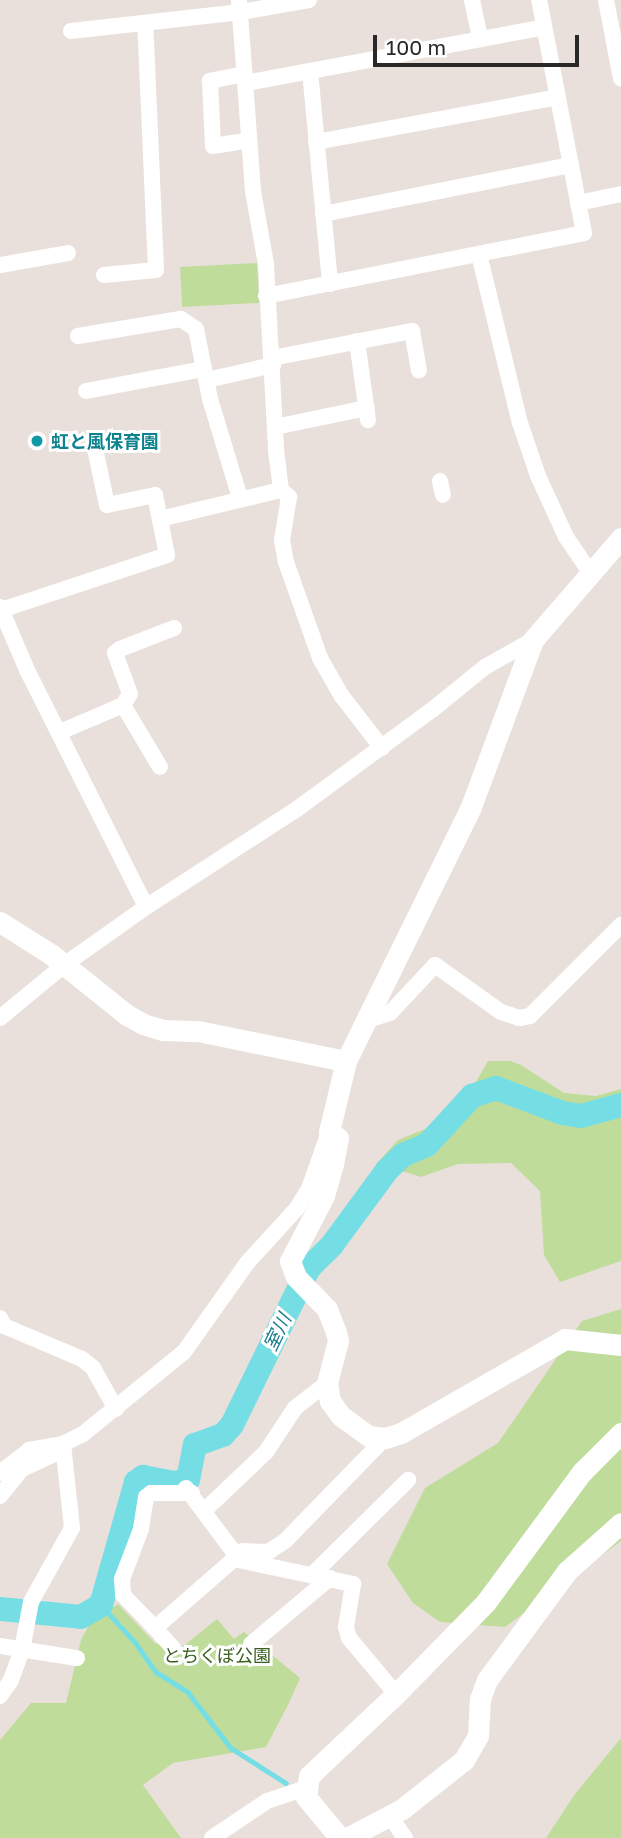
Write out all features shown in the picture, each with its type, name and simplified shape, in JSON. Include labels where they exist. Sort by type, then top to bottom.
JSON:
[{"type":"street","points":[[71,31],[145,23],[240,6],[304,0]]},
{"type":"street","points":[[472,0],[480,39]]},
{"type":"street","points":[[266,296],[584,233],[539,0]]},
{"type":"street","points":[[606,0],[621,79]]},
{"type":"street","points":[[240,6],[253,191],[266,264],[266,296],[281,490],[289,497],[282,540],[286,562],[320,658],[341,695],[382,748]]},
{"type":"street","points":[[104,275],[156,270],[145,23]]},
{"type":"street","points":[[249,140],[214,146],[210,81],[310,71],[544,27]]},
{"type":"street","points":[[310,71],[330,284]]},
{"type":"street","points":[[316,142],[558,97]]},
{"type":"street","points":[[323,214],[571,165]]},
{"type":"street","points":[[578,203],[621,194]]},
{"type":"street","points":[[0,265],[68,253]]},
{"type":"street","points":[[479,254],[514,400],[538,476],[566,537],[590,572]]},
{"type":"street","points":[[78,336],[181,319],[196,329],[240,498]]},
{"type":"street","points":[[86,391],[272,362],[357,341],[412,331],[419,370]]},
{"type":"street","points":[[275,427],[368,414],[357,341]]},
{"type":"street","points":[[93,439],[107,505],[155,495],[167,555],[1,609],[4,629],[60,732],[146,907]]},
{"type":"street","points":[[160,520],[240,498],[281,490]]},
{"type":"street","points":[[0,1496],[22,1469],[83,1434],[184,1352],[247,1263],[297,1208],[309,1189],[329,1132],[346,1061],[470,810],[533,640],[621,538]]},
{"type":"street","points":[[60,732],[123,705],[131,694],[115,653],[174,628]]},
{"type":"street","points":[[0,1018],[64,965],[146,907],[297,809],[382,748],[485,667],[533,640]]},
{"type":"street","points":[[123,705],[160,768]]},
{"type":"street","points":[[0,922],[64,965],[127,1015],[143,1024],[163,1030],[198,1031],[346,1061]]},
{"type":"street","points":[[368,1020],[390,1013],[435,965],[501,1013],[519,1018],[530,1016],[621,925]]},
{"type":"street","points":[[329,1132],[338,1138],[324,1196],[290,1261],[303,1284],[327,1309],[337,1332],[338,1342],[327,1383],[330,1401],[341,1416],[369,1436],[385,1438],[401,1433],[565,1339],[621,1345]]},
{"type":"street","points":[[0,1318],[4,1326],[82,1359],[93,1367],[116,1409]]},
{"type":"street","points":[[205,1510],[266,1452],[295,1408],[327,1383]]},
{"type":"street","points":[[340,1838],[306,1797],[309,1776],[396,1694],[486,1602],[582,1472],[621,1433]]},
{"type":"street","points":[[155,1628],[233,1555],[268,1552],[285,1541],[385,1438]]},
{"type":"street","points":[[0,1473],[29,1450],[64,1447]]},
{"type":"street","points":[[0,1696],[11,1680],[22,1650],[32,1602],[72,1528],[64,1447]]},
{"type":"street","points":[[313,1574],[408,1480]]},
{"type":"street","points":[[173,1648],[123,1595],[122,1579],[141,1529],[146,1497],[152,1493],[189,1490],[233,1555],[353,1584],[346,1627],[349,1638],[396,1694]]},
{"type":"street","points":[[347,1838],[402,1809],[464,1760],[478,1736],[480,1699],[487,1680],[567,1571],[621,1522]]},
{"type":"street","points":[[251,1644],[330,1578]]},
{"type":"street","points":[[0,1646],[77,1658]]},
{"type":"street","points":[[212,1838],[267,1801],[306,1788]]},
{"type":"street","points":[[389,1815],[405,1838]]},
{"type":"green space","points":[[257,263],[259,303],[182,307],[180,267]]},
{"type":"green space","points":[[488,1061],[510,1061],[521,1065],[564,1093],[596,1096],[621,1089],[621,1261],[560,1282],[544,1255],[540,1191],[511,1163],[458,1164],[421,1177],[377,1163],[398,1140],[430,1127],[474,1085]]},
{"type":"green space","points":[[621,1309],[621,1541],[505,1627],[440,1622],[413,1603],[387,1564],[425,1488],[498,1443],[582,1321]]},
{"type":"green space","name":"とちくぼ公園","points":[[118,1604],[155,1643],[184,1653],[181,1648],[217,1619],[234,1639],[244,1632],[300,1678],[289,1703],[266,1747],[173,1763],[143,1785],[181,1838],[0,1838],[0,1740],[31,1703],[66,1703],[81,1640],[90,1623]]},
{"type":"green space","points":[[621,1738],[621,1838],[546,1838],[575,1794]]},
{"type":"waterway","name":"室川","points":[[0,1609],[81,1617],[101,1605],[136,1482],[143,1477],[175,1483],[188,1480],[195,1445],[223,1435],[232,1425],[309,1268],[332,1245],[387,1170],[403,1155],[427,1145],[472,1096],[496,1088],[562,1113],[581,1116],[621,1105]]},
{"type":"waterway","points":[[101,1605],[135,1642],[156,1672],[188,1692],[231,1748],[286,1783]]},
{"type":"place","name":"虹と風保育園","points":[[37,441]]}]
